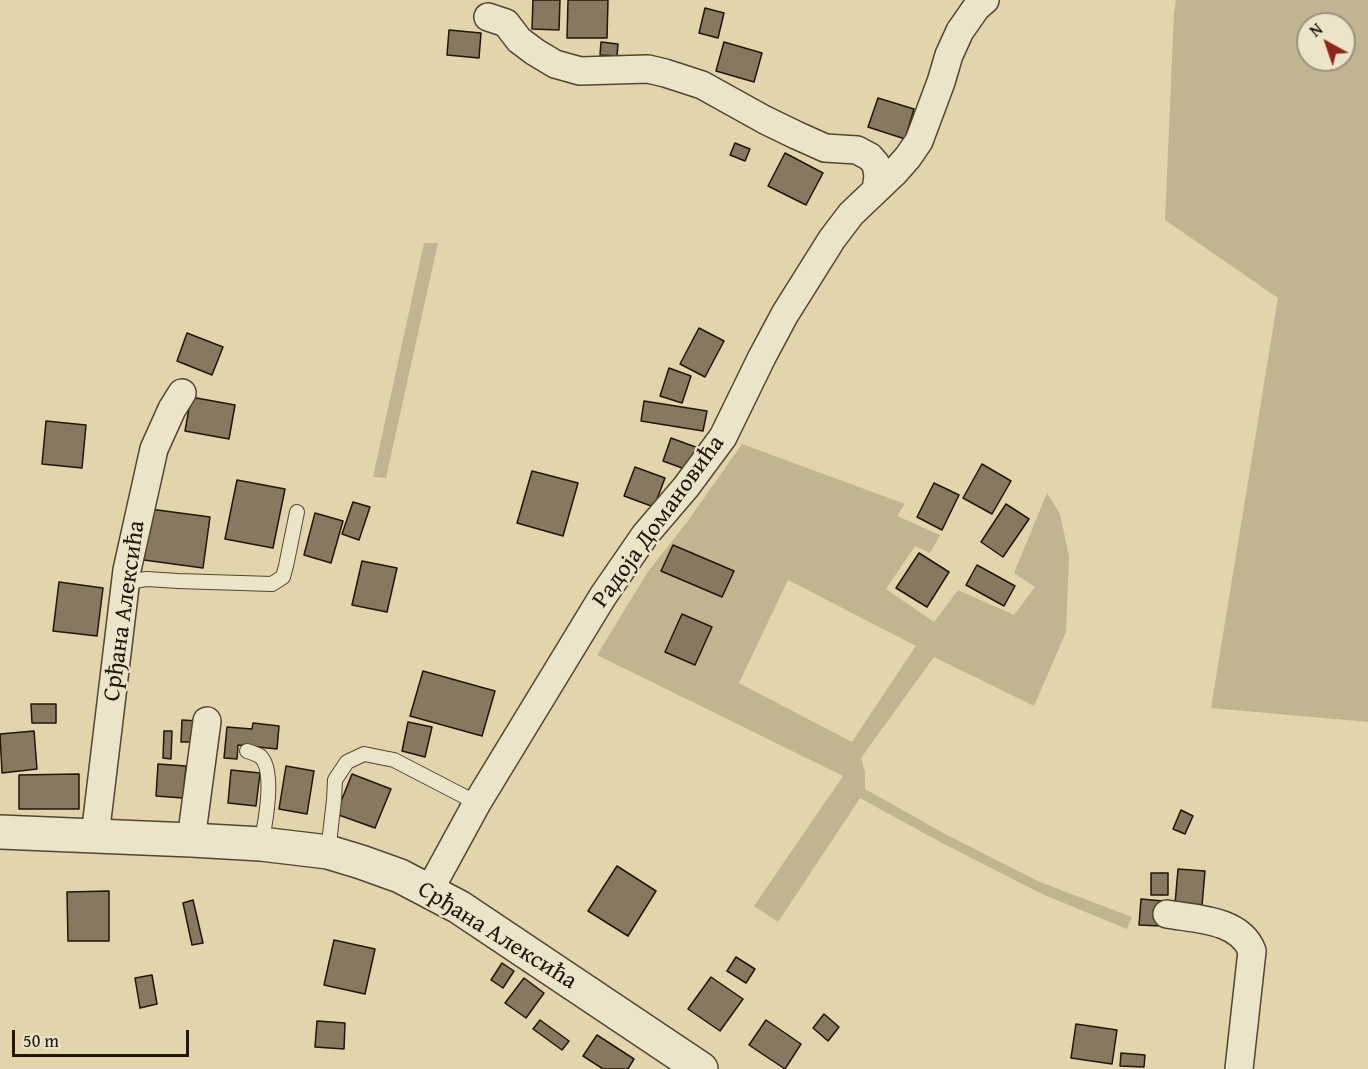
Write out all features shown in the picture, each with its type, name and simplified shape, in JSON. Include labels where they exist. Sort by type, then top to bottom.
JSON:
[{"type":"street","name":"Радоја Домановића","points":[[429,891],[477,803],[603,596],[645,535],[686,487],[723,437],[776,331],[832,238],[851,214],[894,173],[919,141],[960,31],[976,8],[985,0]]},
{"type":"street","points":[[488,17],[506,23],[519,40],[555,64],[580,70],[648,69],[665,73],[702,86],[775,125],[825,148],[857,150],[870,157],[876,164],[878,176],[876,190]]},
{"type":"street","name":"Срђана Алексића","points":[[95,836],[127,570],[154,449],[182,393]]},
{"type":"street","points":[[191,840],[207,721]]},
{"type":"street","name":"Срђана Алексића","points":[[0,832],[261,844],[328,852],[400,876],[459,907],[701,1069]]},
{"type":"street","points":[[1167,914],[1233,928],[1249,943],[1252,951],[1239,1069]]},
{"type":"lane","points":[[126,582],[147,579],[272,584],[283,577],[297,512]]},
{"type":"lane","points":[[246,751],[260,756],[267,766],[267,812],[261,844]]},
{"type":"lane","points":[[328,852],[335,780],[347,762],[364,753],[394,760],[477,803]]},
{"type":"shaded area","points":[[1176,0],[1368,0],[1368,722],[1211,708],[1278,298],[1165,220]]},
{"type":"shaded area","points":[[424,243],[438,243],[386,478],[373,477]]},
{"type":"shaded area","points":[[742,444],[905,504],[897,516],[940,535],[930,553],[915,546],[886,589],[934,622],[958,590],[1014,615],[1035,587],[1014,573],[1047,493],[1060,514],[1069,556],[1066,632],[1034,706],[934,657],[861,758],[865,772],[865,789],[945,834],[1040,882],[1132,917],[1127,929],[1042,894],[860,798],[778,922],[754,906],[843,776],[597,655],[647,573],[687,522]],"holes":[[[673,545],[733,570],[722,597],[661,571]],[[788,580],[916,646],[852,742],[739,683]],[[682,614],[712,628],[695,665],[665,651]]]},
{"type":"building","points":[[533,0],[560,0],[559,30],[532,29]]},
{"type":"building","points":[[568,0],[608,0],[607,38],[567,38]]},
{"type":"building","points":[[705,8],[724,13],[718,38],[699,33]]},
{"type":"building","points":[[449,30],[481,33],[479,58],[447,55]]},
{"type":"building","points":[[601,42],[618,44],[617,56],[600,55]]},
{"type":"building","points":[[724,42],[762,53],[754,82],[716,71]]},
{"type":"building","points":[[878,98],[914,109],[905,139],[868,127]]},
{"type":"building","points":[[735,143],[750,149],[745,161],[730,155]]},
{"type":"building","points":[[785,153],[823,173],[806,205],[768,186]]},
{"type":"building","points":[[699,328],[724,341],[705,377],[680,364]]},
{"type":"building","points":[[187,333],[223,347],[212,375],[177,361]]},
{"type":"building","points":[[669,368],[691,376],[682,403],[660,396]]},
{"type":"building","points":[[191,397],[235,405],[229,439],[185,431]]},
{"type":"building","points":[[644,401],[707,411],[703,431],[641,421]]},
{"type":"building","points":[[46,421],[86,425],[82,468],[42,464]]},
{"type":"building","points":[[671,438],[701,449],[693,472],[663,461]]},
{"type":"building","points":[[982,464],[1011,481],[992,514],[963,498]]},
{"type":"building","points":[[635,467],[665,478],[654,507],[624,496]]},
{"type":"building","points":[[532,471],[578,483],[563,536],[517,523]]},
{"type":"building","points":[[237,480],[285,489],[273,548],[225,539]]},
{"type":"building","points":[[934,483],[959,495],[942,530],[917,517]]},
{"type":"building","points":[[353,502],[370,507],[359,540],[342,534]]},
{"type":"building","points":[[1006,504],[1029,519],[1003,557],[981,542]]},
{"type":"building","points":[[150,509],[210,517],[203,568],[144,560]]},
{"type":"building","points":[[315,513],[343,521],[331,563],[304,555]]},
{"type":"building","points":[[673,545],[734,571],[722,597],[661,571]]},
{"type":"building","points":[[919,553],[949,572],[927,607],[896,588]]},
{"type":"building","points":[[362,561],[397,568],[387,612],[352,605]]},
{"type":"building","points":[[977,565],[1015,586],[1004,606],[966,585]]},
{"type":"building","points":[[59,582],[103,588],[97,636],[53,631]]},
{"type":"building","points":[[682,614],[712,627],[695,665],[665,652]]},
{"type":"building","points":[[423,671],[495,691],[482,736],[410,716]]},
{"type":"building","points":[[31,704],[56,704],[56,723],[32,723]]},
{"type":"building","points":[[182,720],[199,721],[197,742],[181,742]]},
{"type":"building","points":[[408,722],[432,727],[425,757],[402,751]]},
{"type":"building","points":[[253,723],[279,726],[277,749],[238,745],[237,759],[224,758],[227,727],[252,729]]},
{"type":"building","points":[[34,731],[37,769],[2,773],[0,734]]},
{"type":"building","points":[[164,731],[172,731],[171,759],[163,758]]},
{"type":"building","points":[[158,764],[186,766],[183,798],[156,796]]},
{"type":"building","points":[[286,766],[314,771],[307,814],[279,809]]},
{"type":"building","points":[[231,770],[260,773],[256,806],[228,803]]},
{"type":"building","points":[[79,774],[79,809],[19,809],[19,775]]},
{"type":"building","points":[[352,774],[391,789],[375,828],[336,814]]},
{"type":"building","points":[[1181,810],[1193,816],[1185,834],[1173,829]]},
{"type":"building","points":[[617,866],[656,891],[628,936],[588,911]]},
{"type":"building","points":[[1178,869],[1205,871],[1202,906],[1175,904]]},
{"type":"building","points":[[1151,873],[1168,873],[1168,895],[1151,895]]},
{"type":"building","points":[[109,891],[109,941],[68,941],[67,892]]},
{"type":"building","points":[[1141,899],[1163,901],[1161,926],[1139,925]]},
{"type":"building","points":[[193,900],[203,943],[192,945],[183,903]]},
{"type":"building","points":[[334,940],[375,949],[365,994],[324,985]]},
{"type":"building","points":[[736,957],[755,969],[746,983],[727,971]]},
{"type":"building","points":[[502,963],[514,971],[503,988],[491,980]]},
{"type":"building","points":[[152,975],[157,1004],[140,1008],[135,978]]},
{"type":"building","points":[[711,977],[743,999],[720,1031],[688,1009]]},
{"type":"building","points":[[524,978],[544,993],[526,1018],[505,1003]]},
{"type":"building","points":[[824,1014],[839,1027],[828,1041],[813,1028]]},
{"type":"building","points":[[540,1020],[569,1041],[562,1050],[533,1029]]},
{"type":"building","points":[[766,1020],[801,1044],[785,1069],[749,1045]]},
{"type":"building","points":[[317,1021],[345,1023],[344,1049],[315,1047]]},
{"type":"building","points":[[1076,1024],[1117,1030],[1112,1064],[1071,1058]]},
{"type":"building","points":[[597,1035],[634,1059],[628,1069],[603,1069],[583,1056]]},
{"type":"building","points":[[1121,1053],[1145,1055],[1144,1067],[1120,1066]]}]
